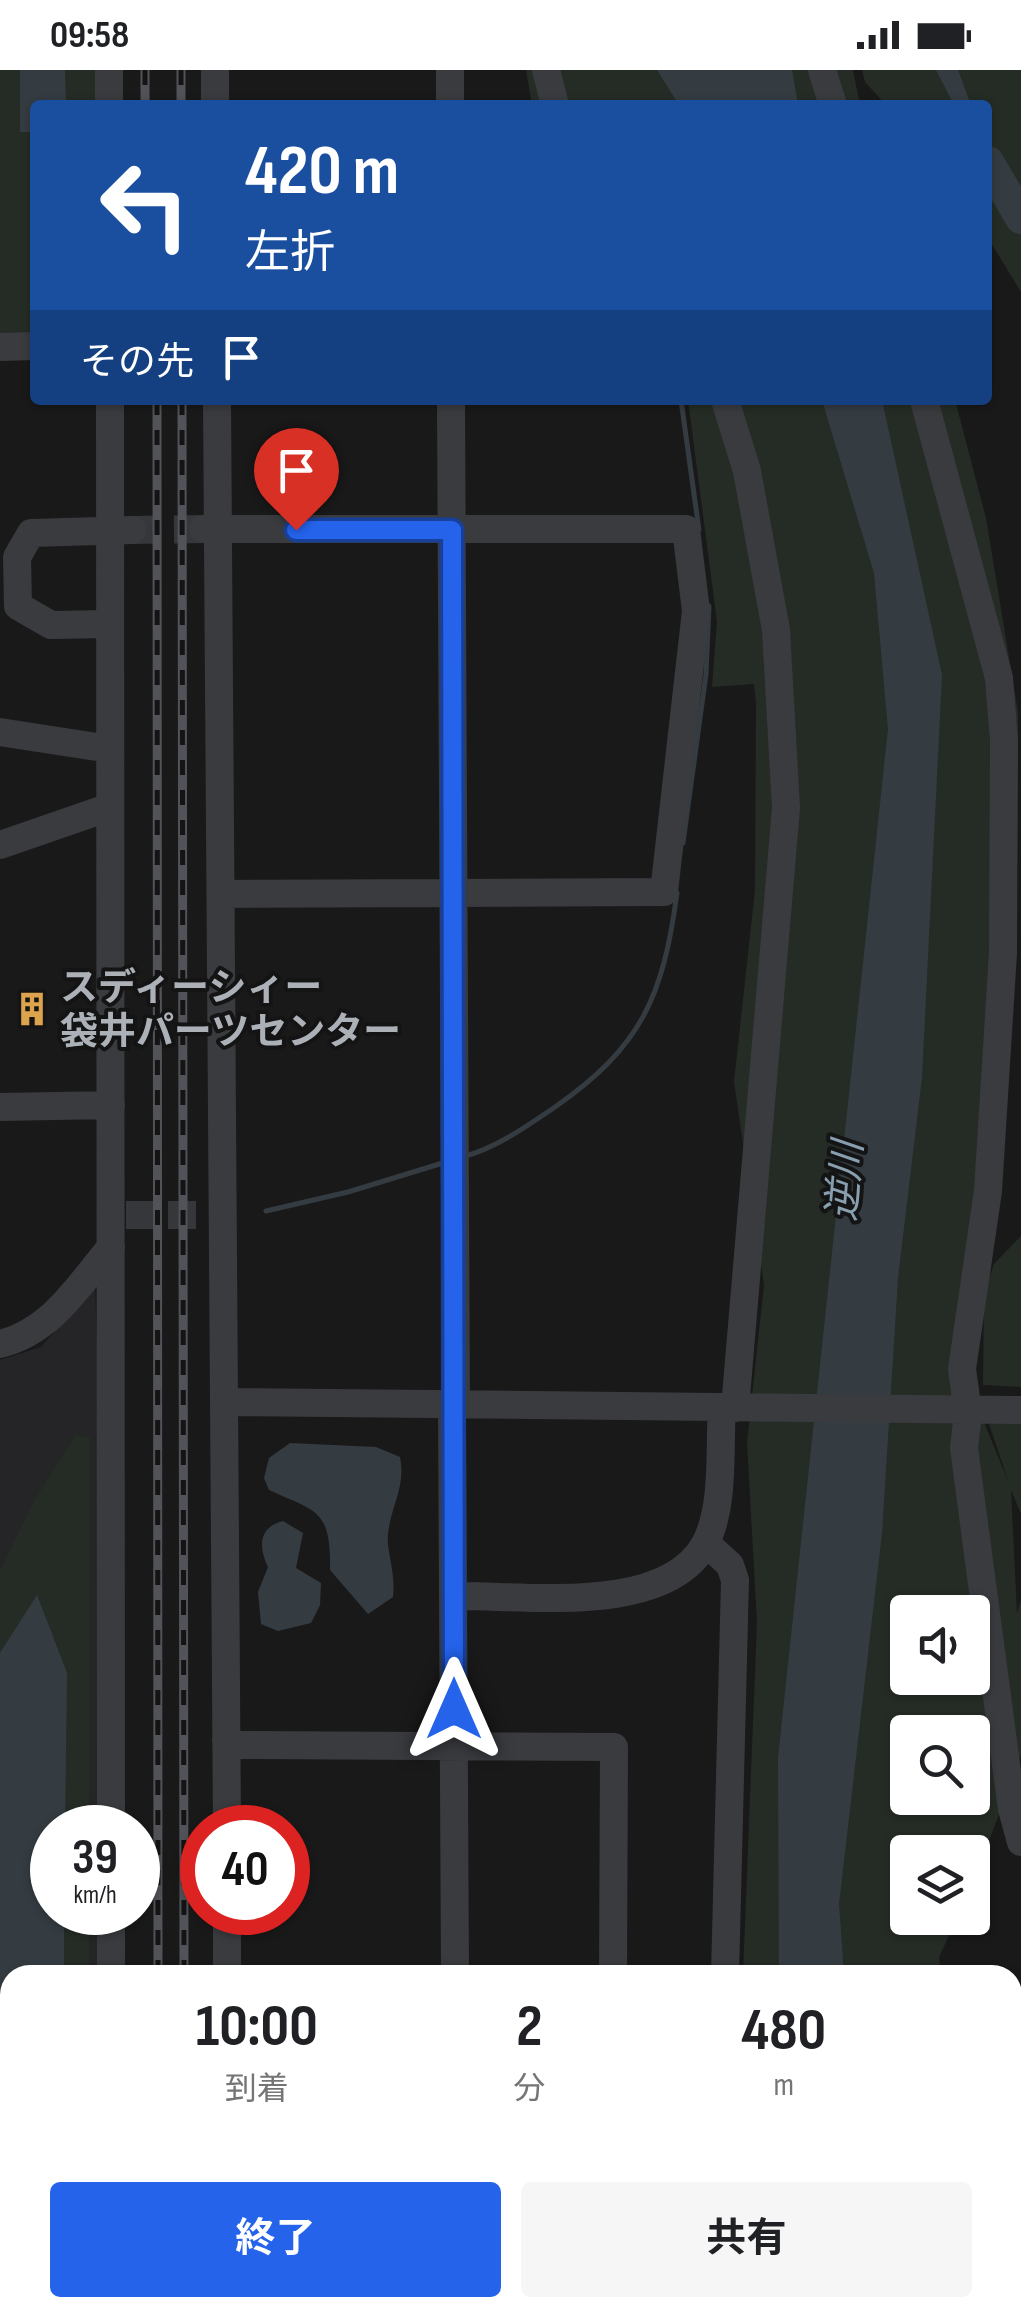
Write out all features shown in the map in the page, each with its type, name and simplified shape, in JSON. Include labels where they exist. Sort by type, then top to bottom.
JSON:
[{"type":"street","points":[[109,70],[109,100]]},
{"type":"street","points":[[215,70],[215,100]]},
{"type":"street","points":[[450,70],[450,100]]},
{"type":"street","points":[[546,70],[554,100]]},
{"type":"street","points":[[822,70],[831,100]]},
{"type":"street","points":[[0,346],[30,346]]},
{"type":"street","points":[[110,405],[121,531],[110,624],[111,1105],[118,1216],[111,1246],[111,1805]]},
{"type":"street","points":[[217,405],[211,529],[221,894],[215,1215],[225,1402],[226,1805]]},
{"type":"street","points":[[451,405],[455,1965]]},
{"type":"street","points":[[454,1596],[642,1590],[667,1581],[689,1565],[706,1543],[714,1516],[734,1408],[786,808],[776,630],[746,472],[726,405]]},
{"type":"street","points":[[925,405],[999,678],[1004,740],[1003,953],[988,1191],[962,1369],[969,1412],[964,1448],[1012,1809],[1021,1842]]},
{"type":"street","points":[[211,529],[686,529],[696,611],[664,892],[221,894]]},
{"type":"street","points":[[110,624],[51,625],[18,606],[9,556],[31,533],[121,531]]},
{"type":"street","points":[[0,732],[110,749]]},
{"type":"street","points":[[0,845],[110,806]]},
{"type":"street","points":[[0,1107],[111,1105]]},
{"type":"street","points":[[0,1344],[24,1338],[45,1326],[111,1246]]},
{"type":"street","points":[[225,1402],[1021,1410]]},
{"type":"street","points":[[706,1543],[730,1565],[735,1580],[725,1965]]},
{"type":"street","points":[[226,1740],[236,1745],[614,1747],[613,1965]]},
{"type":"street","points":[[111,1935],[111,1965]]},
{"type":"street","points":[[227,1935],[227,1965]]},
{"type":"shaded area","points":[[0,70],[109,70],[109,100],[30,100],[30,346],[0,347]]},
{"type":"shaded area","points":[[526,70],[853,70],[859,100],[531,100]]},
{"type":"shaded area","points":[[862,70],[1021,70],[1021,292],[992,245],[992,100],[881,100],[865,82]]},
{"type":"shaded area","points":[[689,405],[956,405],[986,518],[1018,712],[1017,875],[962,1369],[1009,1483],[988,1421],[1021,1413],[1021,1514],[1011,1490],[1017,1613],[1021,1600],[1021,1755],[990,1838],[990,1835],[890,1835],[890,1935],[949,1935],[939,1957],[940,1965],[743,1965],[757,1622],[747,1443],[764,1285],[734,1082],[755,890],[754,684],[712,687],[717,622]]},
{"type":"shaded area","points":[[1021,1236],[1021,1387],[983,1385],[984,1294],[994,1264]]},
{"type":"shaded area","points":[[95,1285],[99,1400],[97,1805],[30,1805],[30,1935],[97,1935],[97,1965],[0,1965],[0,1360],[41,1347]]},
{"type":"shaded area","points":[[76,1435],[90,1438],[89,1805],[30,1805],[30,1935],[89,1935],[89,1965],[0,1965],[0,1571],[34,1501]]},
{"type":"water","points":[[20,70],[65,70],[66,100],[30,100],[30,132],[20,132]]},
{"type":"water","points":[[657,70],[792,70],[797,100],[676,100]]},
{"type":"water","points":[[936,70],[958,70],[969,100],[951,100]]},
{"type":"water","name":"逆川","points":[[824,405],[883,405],[942,675],[922,1077],[898,1278],[882,1533],[839,1904],[843,1965],[779,1965],[778,1758],[888,729],[874,573]]},
{"type":"water","points":[[290,1443],[376,1447],[400,1457],[400,1487],[388,1534],[393,1597],[368,1614],[330,1570],[328,1535],[318,1515],[269,1490],[264,1478],[269,1458]]},
{"type":"water","points":[[283,1521],[303,1533],[296,1568],[321,1583],[320,1605],[311,1623],[278,1631],[261,1624],[258,1592],[268,1567],[263,1538],[269,1528]]},
{"type":"water","points":[[37,1595],[67,1673],[65,1805],[30,1805],[30,1935],[64,1935],[64,1965],[0,1965],[0,1653]]},
{"type":"waterway","points":[[992,169],[1021,218]]},
{"type":"waterway","points":[[682,405],[699,530]]},
{"type":"waterway","points":[[683,843],[706,674],[709,606]]},
{"type":"waterway","points":[[466,1156],[501,1141],[555,1107],[585,1085],[628,1040],[655,990],[677,893]]},
{"type":"waterway","points":[[266,1211],[348,1192],[446,1162]]},
{"type":"tunnel","points":[[132,530],[203,529]]},
{"type":"tunnel","points":[[126,1215],[207,1215]]},
{"type":"railway","points":[[145,70],[145,100]]},
{"type":"railway","points":[[181,70],[181,100]]},
{"type":"railway","points":[[157,405],[158,1965]]},
{"type":"railway","points":[[182,405],[184,1965]]},
{"type":"place","name":"スディーシィー 袋井パーツセンター","points":[[32,1009]]},
{"type":"route","points":[[296,530],[452,530],[454,1709]]}]
